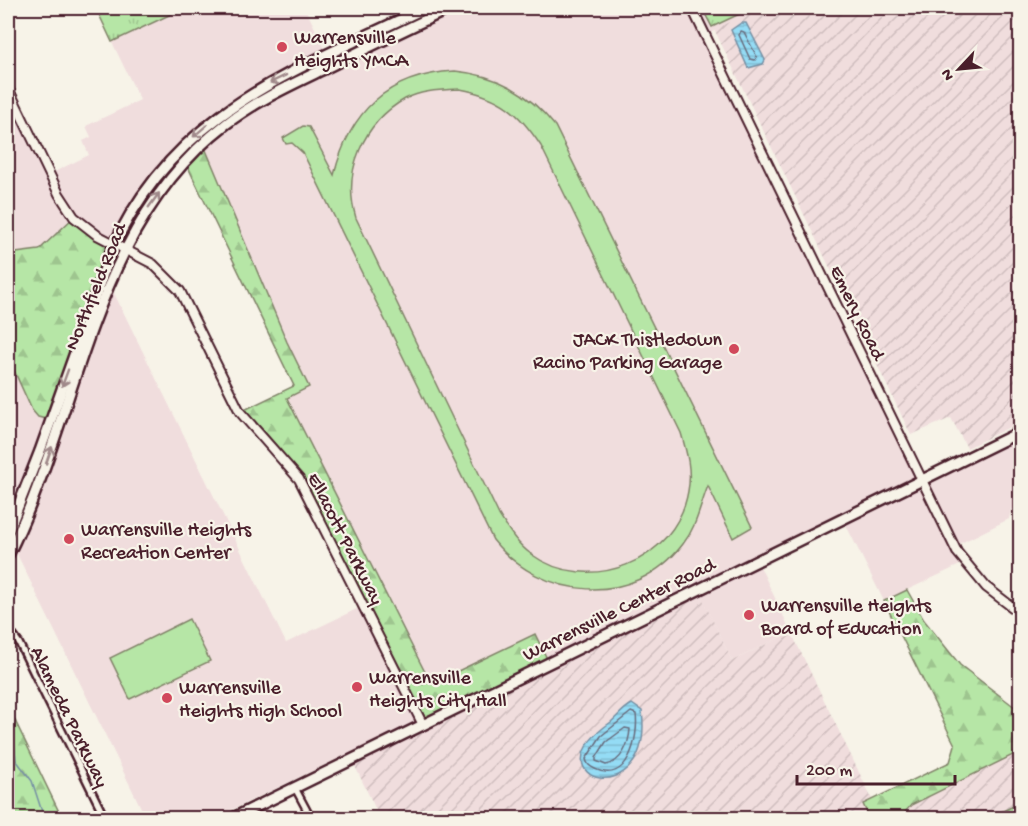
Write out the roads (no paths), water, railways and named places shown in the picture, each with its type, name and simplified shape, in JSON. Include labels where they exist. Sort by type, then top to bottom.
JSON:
[{"type":"main road","name":"Northfield Road","points":[[8,532],[40,451],[114,244],[148,187],[175,155],[206,125],[259,88],[424,8]]},
{"type":"main road","name":"Northfield Road","points":[[8,555],[38,487],[124,250],[162,189],[212,136],[262,100],[451,8]]},
{"type":"main road","points":[[383,28],[387,38]]},
{"type":"main road","points":[[332,53],[337,63]]},
{"type":"main road","name":"Warrensville Center Road","points":[[233,819],[1020,432]]},
{"type":"street","name":"Emery Road","points":[[692,8],[964,563],[986,587],[1020,613]]},
{"type":"street","name":"Ellacott Parkway","points":[[8,88],[64,204],[87,228],[159,268],[180,291],[240,412],[299,479],[423,725]]},
{"type":"street","name":"Alameda Parkway","points":[[8,628],[19,643],[105,819]]},
{"type":"street","points":[[295,788],[311,819]]},
{"type":"water","points":[[741,23],[746,23],[765,60],[763,64],[748,68],[731,30]]},
{"type":"water","points":[[632,704],[642,711],[641,744],[631,765],[616,776],[600,778],[587,772],[582,760],[589,743]]},
{"type":"waterway","points":[[8,729],[14,741],[16,760],[32,781],[44,818]]},
{"type":"place","name":"Warrensville Heights YMCA","points":[[282,47]]},
{"type":"place","name":"JACK Thistledown Racino Parking Garage","points":[[734,349]]},
{"type":"place","name":"Warrensville Heights Recreation Center","points":[[69,539]]},
{"type":"place","name":"Warrensville Heights Board of Education","points":[[749,615]]},
{"type":"place","name":"Warrensville Heights City Hall","points":[[357,687]]},
{"type":"place","name":"Warrensville Heights High School","points":[[167,698]]}]
